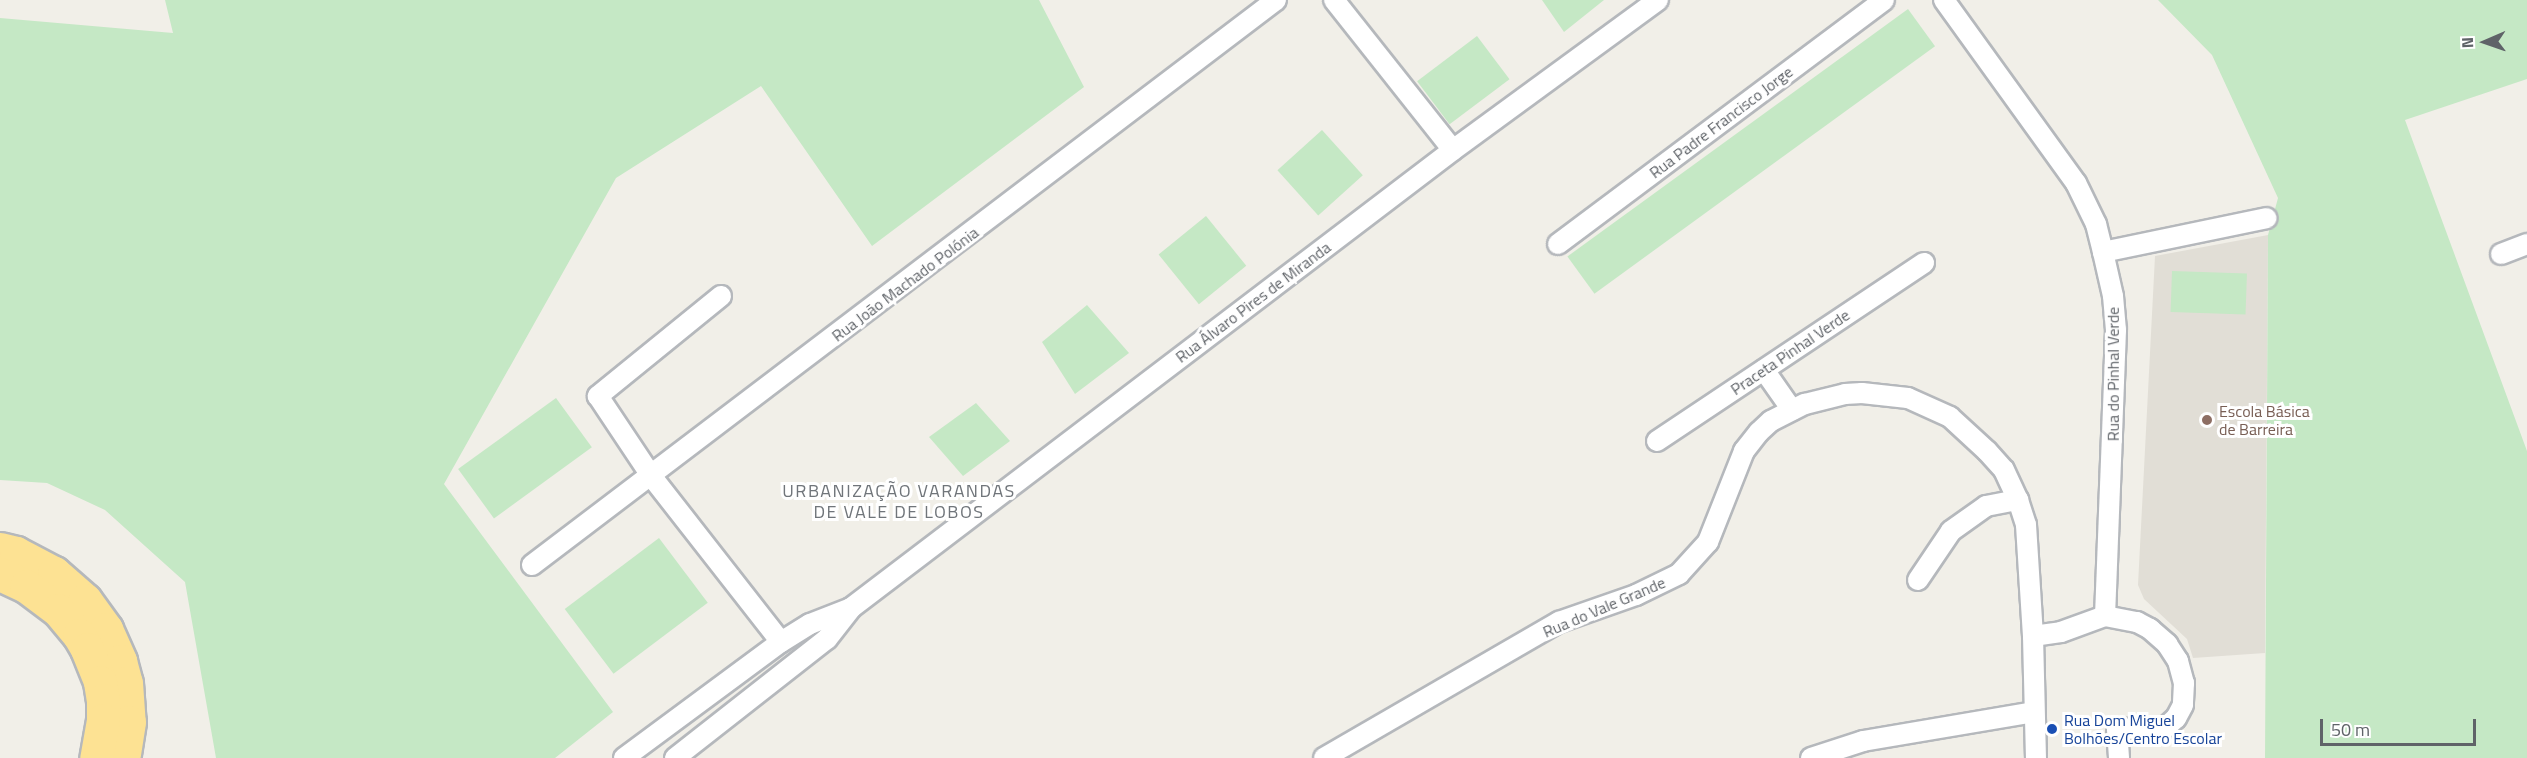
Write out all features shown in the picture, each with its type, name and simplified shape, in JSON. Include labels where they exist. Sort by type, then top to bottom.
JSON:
[{"type":"highway","points":[[0,549],[24,557],[54,573],[78,593],[106,629],[120,661],[126,683],[129,722],[123,758]]},
{"type":"highway","points":[[0,574],[26,586],[58,610],[79,634],[87,649],[100,682],[103,700],[102,728],[96,758]]},
{"type":"street","name":"Rua João Machado Polónia","points":[[532,565],[652,477],[1276,0]]},
{"type":"street","points":[[1334,0],[1453,150]]},
{"type":"street","name":"Rua Álvaro Pires de Miranda","points":[[624,758],[781,642],[810,624],[850,608],[1453,150],[1658,0]]},
{"type":"street","name":"Rua Padre Francisco Jorge","points":[[1558,244],[1884,0]]},
{"type":"street","name":"Rua do Pinhal Verde","points":[[1944,0],[2076,183],[2096,224],[2113,296],[2116,330],[2105,616]]},
{"type":"street","points":[[2103,252],[2267,218]]},
{"type":"street","points":[[2501,254],[2527,244]]},
{"type":"street","name":"Praceta Pinhal Verde","points":[[1657,441],[1924,263]]},
{"type":"street","points":[[721,296],[598,396],[652,477],[781,642]]},
{"type":"street","points":[[1764,370],[1792,410]]},
{"type":"street","name":"Rua do Vale Grande","points":[[1324,758],[1559,622],[1636,595],[1679,574],[1708,542],[1744,451],[1771,420],[1792,410],[1845,394],[1886,394],[1908,398],[1950,417],[1982,445],[2004,470],[2019,500],[2026,525],[2033,636],[2036,758]]},
{"type":"street","points":[[1918,580],[1951,531],[1986,506],[2019,500]]},
{"type":"street","name":"Rua Álvaro Pires de Miranda","points":[[675,758],[827,639],[850,608]]},
{"type":"street","points":[[2033,636],[2061,632],[2105,616],[2122,617],[2150,629],[2167,644],[2178,661],[2184,683],[2183,705],[2176,718],[2165,728],[2117,729],[2119,758]]},
{"type":"street","points":[[1811,758],[1863,741],[2034,712]]},
{"type":"shaded area","name":"Escola Básica de Barreira","points":[[2268,235],[2265,653],[2193,658],[2187,639],[2144,599],[2138,585],[2155,256]]},
{"type":"green space","points":[[165,0],[1039,0],[1084,87],[872,246],[761,86],[616,178],[444,484],[613,712],[555,758],[216,758],[185,582],[105,510],[47,483],[0,480],[0,18],[173,33]]},
{"type":"green space","points":[[1542,0],[1604,0],[1564,32]]},
{"type":"green space","points":[[2158,0],[2527,0],[2527,79],[2405,120],[2527,451],[2527,758],[2265,758],[2268,235],[2278,198],[2212,55]]},
{"type":"green space","points":[[1908,9],[1935,46],[1594,294],[1567,256]]},
{"type":"green space","points":[[1477,36],[1509,79],[1450,124],[1417,81]]},
{"type":"green space","points":[[1322,130],[1363,175],[1318,215],[1277,170]]},
{"type":"green space","points":[[1206,216],[1246,266],[1199,304],[1159,254]]},
{"type":"green space","points":[[2172,271],[2247,274],[2246,315],[2171,312]]},
{"type":"green space","points":[[1087,305],[1129,353],[1075,394],[1042,342]]},
{"type":"green space","points":[[556,398],[592,447],[494,518],[458,469]]},
{"type":"green space","points":[[976,403],[1010,441],[963,476],[929,437]]},
{"type":"green space","points":[[659,538],[708,603],[614,674],[565,609]]},
{"type":"place","name":"Escola Básica de Barreira","points":[[2207,420]]},
{"type":"place","name":"Rua Dom Miguel Bolhões/Centro Escolar","points":[[2052,729]]},
{"type":"district","name":"URBANIZAÇÃO VARANDAS DE VALE DE LOBOS","points":[[899,502]]}]
